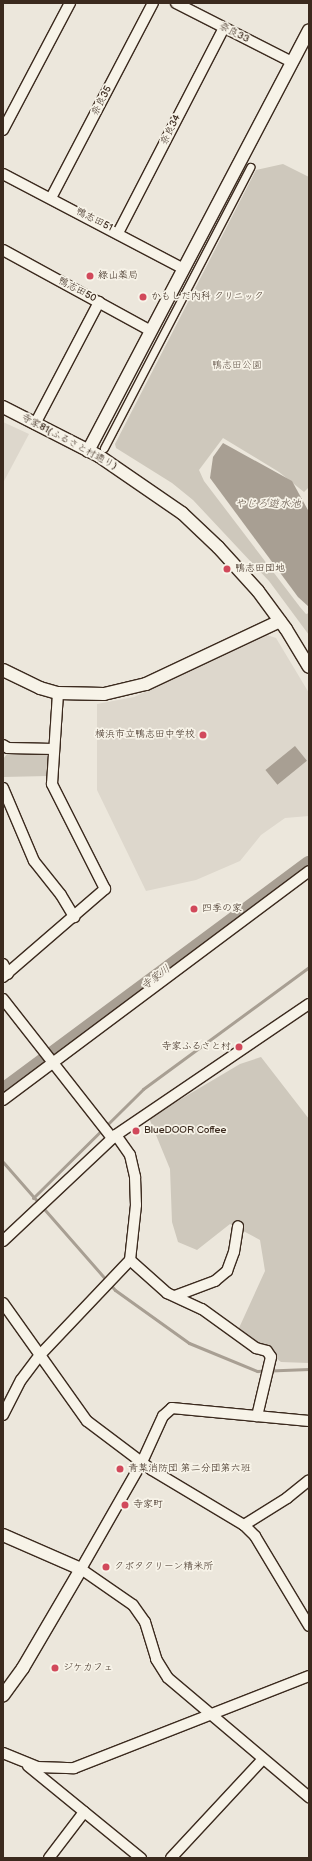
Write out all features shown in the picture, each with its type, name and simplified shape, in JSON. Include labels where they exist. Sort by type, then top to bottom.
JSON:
[{"type":"street","points":[[3,130],[70,3]]},
{"type":"street","name":"奈良35","points":[[51,198],[153,3]]},
{"type":"street","name":"奈良33","points":[[176,3],[292,62]]},
{"type":"street","name":"奈良34","points":[[118,233],[224,28]]},
{"type":"street","points":[[88,451],[309,30]]},
{"type":"street","points":[[104,448],[250,167]]},
{"type":"street","name":"鴨志田51","points":[[3,174],[118,233],[184,269]]},
{"type":"street","name":"鴨志田50","points":[[3,250],[151,331]]},
{"type":"street","points":[[35,424],[99,302]]},
{"type":"street","name":"寺家81(ふるさと村通り)","points":[[3,407],[88,451],[151,490],[182,513],[218,547],[258,591],[309,667]]},
{"type":"street","points":[[3,670],[40,688],[58,692],[104,694],[136,688],[280,622]]},
{"type":"street","points":[[5,972],[74,917],[105,889],[52,784],[58,692]]},
{"type":"street","points":[[3,745],[8,748],[54,749]]},
{"type":"street","points":[[3,788],[34,861],[61,895],[74,917]]},
{"type":"street","points":[[3,1100],[53,1061],[309,871]]},
{"type":"street","points":[[3,999],[130,1155],[135,1177],[136,1205],[130,1260],[39,1356],[21,1380],[3,1415]]},
{"type":"street","points":[[3,1241],[114,1136],[309,1004]]},
{"type":"street","points":[[174,1296],[215,1281],[227,1271],[234,1252],[238,1226]]},
{"type":"street","points":[[130,1260],[145,1275],[174,1296],[202,1309],[256,1348],[267,1351],[271,1357],[257,1416]]},
{"type":"street","points":[[3,1303],[39,1356],[87,1421],[142,1462],[244,1525],[265,1551],[309,1626]]},
{"type":"street","points":[[3,1696],[23,1668],[81,1569],[142,1462],[163,1416],[172,1408],[309,1421]]},
{"type":"street","points":[[244,1525],[288,1498],[309,1480]]},
{"type":"street","points":[[3,1535],[81,1569],[133,1606],[144,1622],[161,1670],[211,1715],[309,1797]]},
{"type":"street","points":[[3,1753],[45,1768],[74,1768],[309,1676]]},
{"type":"street","points":[[171,1858],[263,1759]]},
{"type":"street","points":[[22,1761],[141,1858]]},
{"type":"street","points":[[49,1858],[84,1812]]},
{"type":"shaded area","points":[[3,422],[29,434],[3,483]]},
{"type":"shaded area","name":"横浜市立鴨志田中学校","points":[[267,635],[276,638],[309,693],[309,816],[285,818],[261,835],[240,861],[196,880],[146,891],[97,790],[97,704],[134,697]]},
{"type":"green space","name":"鴨志田公園","points":[[283,164],[309,177],[309,487],[304,492],[279,472],[223,438],[199,470],[204,481],[300,607],[306,614],[309,613],[309,635],[269,581],[193,500],[172,483],[116,448],[115,444],[256,170]]},
{"type":"green space","points":[[8,753],[45,753],[49,758],[48,776],[3,777],[3,759]]},
{"type":"green space","points":[[261,1057],[309,1119],[309,1363],[281,1362],[239,1328],[265,1271],[260,1240],[230,1224],[197,1250],[178,1242],[172,1222],[170,1169],[149,1118],[240,1064]]},
{"type":"water","name":"やじろ遊水池","points":[[223,443],[292,481],[309,512],[309,607],[298,597],[210,478],[213,457]]},
{"type":"water","points":[[295,746],[307,761],[277,785],[265,770]]},
{"type":"waterway","name":"寺家川","points":[[3,1092],[309,865]]},
{"type":"waterway","points":[[33,1198],[143,1089],[309,967]]},
{"type":"waterway","points":[[3,1162],[115,1290],[189,1343],[257,1371],[309,1369]]},
{"type":"place","name":"緑山薬局","points":[[90,276]]},
{"type":"place","name":"かもしだ内科 クリニック","points":[[143,297]]},
{"type":"place","name":"鴨志田団地","points":[[227,569]]},
{"type":"place","name":"横浜市立鴨志田中学校","points":[[203,735]]},
{"type":"place","name":"四季の家","points":[[194,909]]},
{"type":"place","name":"寺家ふるさと村","points":[[239,1047]]},
{"type":"place","name":"BlueDOOR Coffee","points":[[136,1131]]},
{"type":"place","name":"青葉消防団 第二分団第六班","points":[[120,1469]]},
{"type":"place","name":"寺家町","points":[[125,1505]]},
{"type":"place","name":"クボタクリーン精米所","points":[[106,1567]]},
{"type":"place","name":"ジケカフェ","points":[[55,1668]]}]
